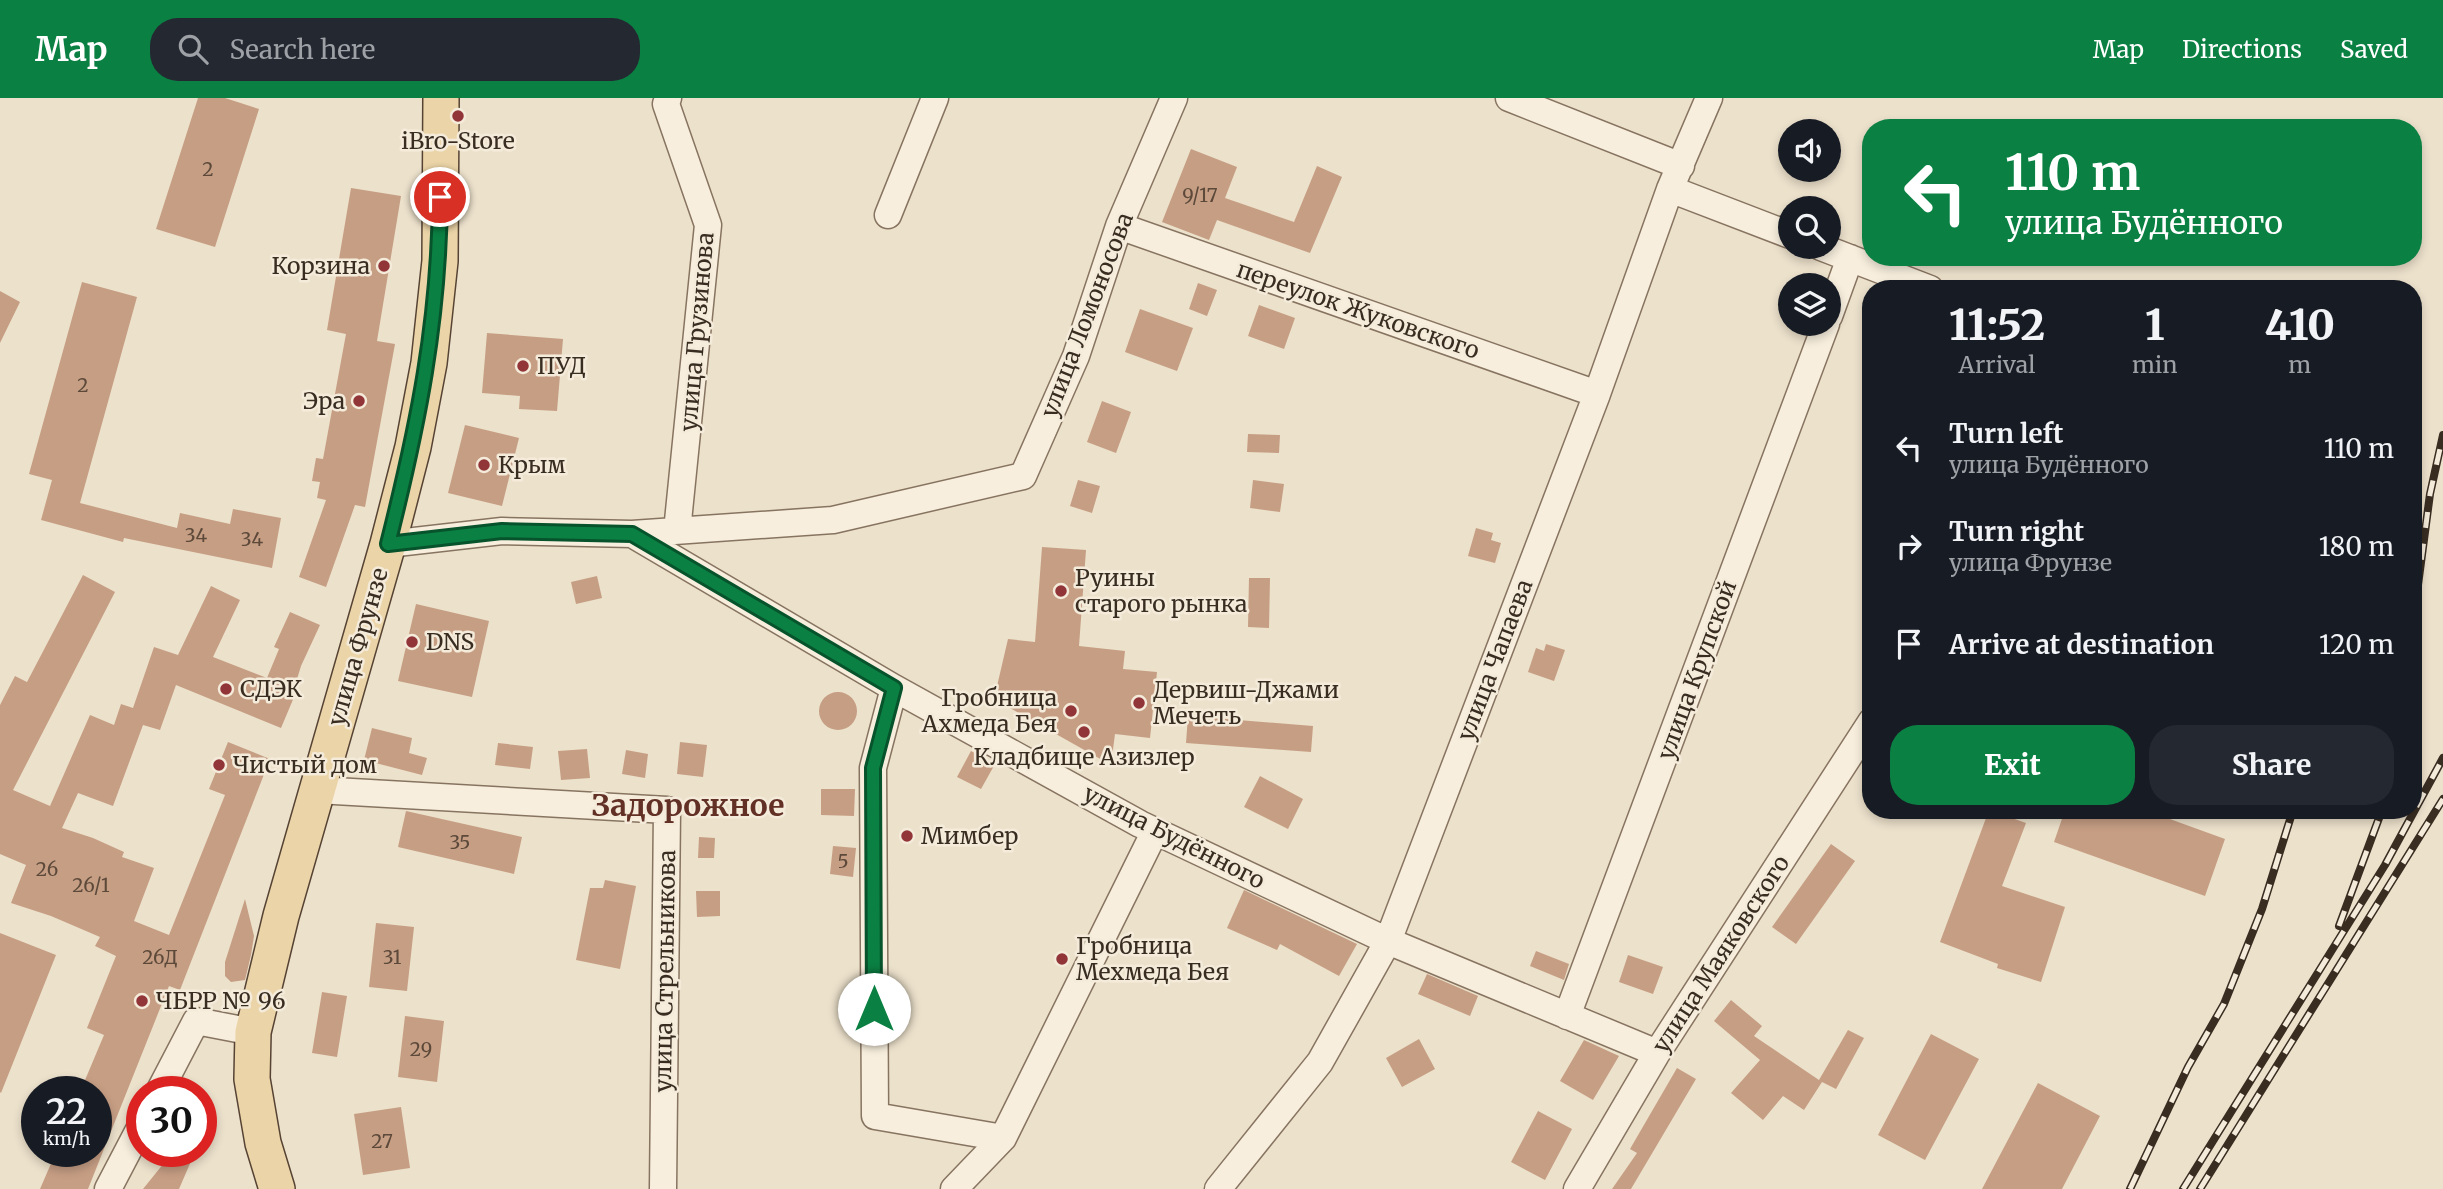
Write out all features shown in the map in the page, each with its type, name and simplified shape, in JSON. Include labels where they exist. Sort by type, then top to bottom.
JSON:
[{"type":"main road","name":"улица Фрунзе","points":[[277,1189],[263,1143],[252,1079],[253,1032],[281,916],[388,544],[413,447],[429,363],[440,261],[440,100]]},
{"type":"street","name":"улица Грузинова","points":[[668,98],[666,104],[708,225],[677,531]]},
{"type":"street","points":[[888,215],[935,98]]},
{"type":"street","name":"улица Ломоносова","points":[[632,534],[833,520],[1023,476],[1076,356],[1119,226],[1174,98]]},
{"type":"street","points":[[1509,98],[1778,229]]},
{"type":"street","name":"улица Чапаева","points":[[1218,1189],[1320,1062],[1388,942],[1597,394],[1676,177],[1709,98]]},
{"type":"street","name":"переулок Жуковского","points":[[1119,226],[1597,394]]},
{"type":"street","points":[[1841,255],[1862,263]]},
{"type":"street","points":[[1841,283],[1850,258]]},
{"type":"street","points":[[1871,266],[1907,280]]},
{"type":"street","name":"улица Крупской","points":[[1567,1016],[1822,336]]},
{"type":"street","name":"улица Будённого","points":[[388,544],[502,531],[632,534],[894,688],[1155,831],[1388,942],[1657,1053]]},
{"type":"street","points":[[894,688],[873,768],[875,1116],[1003,1138]]},
{"type":"street","name":"улица Маяковского","points":[[1577,1189],[1657,1053],[1862,736]]},
{"type":"street","name":"улица Стрельникова","points":[[317,790],[667,810],[663,1189]]},
{"type":"street","points":[[954,1189],[1003,1138],[1155,831]]},
{"type":"street","points":[[167,1076],[196,1021],[253,1032]]},
{"type":"street","points":[[108,1189],[126,1155]]},
{"type":"building","points":[[198,98],[225,98],[259,109],[215,247],[156,229]]},
{"type":"building","points":[[1191,149],[1237,167],[1225,198],[1294,222],[1317,166],[1342,177],[1310,253],[1217,220],[1209,240],[1162,222]]},
{"type":"building","points":[[351,188],[401,196],[377,341],[395,344],[365,507],[355,505],[326,587],[299,577],[326,500],[317,498],[320,482],[312,481],[316,458],[323,459],[346,334],[327,330]]},
{"type":"building","points":[[82,282],[137,297],[80,503],[177,528],[180,513],[230,524],[233,509],[281,518],[272,568],[124,538],[123,542],[41,520],[52,480],[29,474]]},
{"type":"building","points":[[1198,283],[1217,290],[1207,316],[1189,309]]},
{"type":"building","points":[[0,291],[20,302],[0,343]]},
{"type":"building","points":[[1259,305],[1295,318],[1284,349],[1248,336]]},
{"type":"building","points":[[1140,309],[1193,328],[1177,371],[1125,352]]},
{"type":"building","name":"ПУД","points":[[487,333],[563,339],[557,411],[519,409],[520,396],[482,393]]},
{"type":"building","points":[[1102,401],[1131,412],[1116,453],[1087,442]]},
{"type":"building","name":"Крым","points":[[465,425],[519,438],[502,506],[448,493]]},
{"type":"building","points":[[1248,434],[1280,435],[1279,453],[1247,452]]},
{"type":"building","points":[[1078,480],[1100,486],[1092,513],[1070,506]]},
{"type":"building","points":[[1253,480],[1284,484],[1280,512],[1250,508]]},
{"type":"building","points":[[1476,528],[1493,533],[1491,540],[1501,543],[1495,563],[1468,556]]},
{"type":"building","name":"Кладбище Азизлер","points":[[1042,547],[1086,550],[1079,646],[1125,651],[1123,669],[1157,672],[1150,738],[1115,734],[1111,765],[994,699],[1008,639],[1035,642]]},
{"type":"building","points":[[83,575],[115,592],[13,790],[50,806],[90,715],[114,725],[121,704],[133,708],[154,647],[178,655],[211,586],[240,600],[213,657],[267,678],[279,649],[274,647],[290,612],[320,625],[301,666],[294,689],[297,690],[281,728],[176,685],[160,730],[143,725],[113,806],[78,793],[62,828],[93,838],[124,852],[122,857],[154,868],[134,921],[169,935],[225,795],[209,789],[228,742],[270,759],[180,990],[169,986],[133,1076],[126,1076],[126,1094],[112,1129],[112,1076],[87,1076],[104,1035],[87,1028],[116,956],[95,946],[100,937],[51,916],[11,903],[26,865],[0,854],[0,705],[15,676],[27,682]]},
{"type":"building","points":[[597,576],[602,598],[576,604],[571,582]]},
{"type":"building","points":[[1249,578],[1270,578],[1269,628],[1248,627]]},
{"type":"building","points":[[416,604],[489,621],[472,697],[398,681]]},
{"type":"building","points":[[1546,644],[1565,650],[1554,681],[1528,672],[1536,648],[1544,651]]},
{"type":"building","points":[[838,692],[851,698],[857,711],[851,724],[838,730],[825,724],[819,711],[825,698]]},
{"type":"building","points":[[1188,716],[1313,726],[1311,752],[1186,743]]},
{"type":"building","points":[[372,728],[412,738],[409,753],[427,758],[422,775],[364,760]]},
{"type":"building","points":[[680,742],[707,745],[703,777],[677,774]]},
{"type":"building","points":[[498,743],[533,747],[530,769],[495,765]]},
{"type":"building","points":[[587,749],[590,778],[561,780],[558,751]]},
{"type":"building","points":[[626,750],[648,754],[645,778],[622,774]]},
{"type":"building","points":[[971,751],[995,764],[981,789],[957,777]]},
{"type":"building","points":[[1260,776],[1303,799],[1288,829],[1244,807]]},
{"type":"building","points":[[821,789],[855,789],[854,816],[821,815]]},
{"type":"building","points":[[406,811],[522,837],[514,874],[398,847]]},
{"type":"building","points":[[1986,819],[2015,819],[2026,823],[2002,886],[2065,907],[2041,982],[1997,968],[1998,964],[1940,942]]},
{"type":"building","points":[[2062,819],[2170,819],[2225,839],[2205,896],[2054,842]]},
{"type":"building","points":[[699,837],[715,838],[714,858],[698,858]]},
{"type":"building","points":[[1831,844],[1855,861],[1796,944],[1772,927]]},
{"type":"building","points":[[833,846],[856,848],[853,877],[830,874]]},
{"type":"building","points":[[605,880],[636,886],[620,969],[576,960],[590,888],[603,888]]},
{"type":"building","points":[[1244,890],[1357,944],[1339,976],[1280,944],[1277,950],[1227,928]]},
{"type":"building","points":[[696,891],[720,891],[720,916],[697,917]]},
{"type":"building","points":[[245,899],[254,936],[251,955],[245,980],[231,982],[225,976],[225,962]]},
{"type":"building","points":[[376,923],[414,927],[407,991],[369,987]]},
{"type":"building","points":[[0,933],[56,955],[1,1093],[0,1092]]},
{"type":"building","points":[[1536,951],[1569,964],[1564,980],[1530,966]]},
{"type":"building","points":[[1628,955],[1663,967],[1653,994],[1619,982]]},
{"type":"building","points":[[1427,974],[1478,996],[1470,1016],[1418,994]]},
{"type":"building","points":[[322,992],[347,996],[337,1057],[312,1053]]},
{"type":"building","points":[[1731,1000],[1762,1026],[1754,1036],[1819,1080],[1848,1030],[1864,1038],[1836,1089],[1822,1082],[1804,1110],[1783,1096],[1763,1120],[1731,1093],[1760,1060],[1714,1021]]},
{"type":"building","points":[[405,1016],[444,1021],[437,1082],[398,1077]]},
{"type":"building","points":[[1931,1034],[1979,1059],[1925,1160],[1878,1135]]},
{"type":"building","points":[[1419,1039],[1435,1069],[1402,1087],[1386,1058]]},
{"type":"building","points":[[1584,1040],[1619,1056],[1593,1100],[1560,1081]]},
{"type":"building","points":[[1677,1068],[1696,1079],[1631,1189],[1612,1189],[1637,1153],[1630,1149]]},
{"type":"building","points":[[2038,1083],[2100,1116],[2062,1189],[1982,1189]]},
{"type":"building","points":[[401,1107],[410,1168],[363,1175],[354,1114]]},
{"type":"building","points":[[1538,1111],[1572,1129],[1545,1180],[1511,1162]]},
{"type":"building","points":[[50,1167],[97,1167],[88,1189],[40,1189]]},
{"type":"building","points":[[161,1167],[189,1167],[179,1189],[143,1189]]},
{"type":"railway","points":[[2422,555],[2430,494],[2443,435]]},
{"type":"railway","points":[[2422,797],[2443,758]]},
{"type":"railway","points":[[2200,1189],[2443,799]]},
{"type":"railway","points":[[2130,1189],[2188,1067],[2224,1004],[2262,909],[2290,819]]},
{"type":"railway","points":[[2339,926],[2379,819]]},
{"type":"railway","points":[[2183,1189],[2385,865],[2410,819]]},
{"type":"place","name":"iBro-Store","points":[[458,116]]},
{"type":"place","name":"Корзина","points":[[384,266]]},
{"type":"place","name":"ПУД","points":[[523,366]]},
{"type":"place","name":"Эра","points":[[359,401]]},
{"type":"place","name":"Крым","points":[[484,465]]},
{"type":"place","name":"Руины старого рынка","points":[[1061,591]]},
{"type":"place","name":"DNS","points":[[412,642]]},
{"type":"place","name":"СДЭК","points":[[226,689]]},
{"type":"place","name":"Дервиш-Джами Мечеть","points":[[1139,703]]},
{"type":"place","name":"Гробница Ахмеда Бея","points":[[1071,711]]},
{"type":"place","name":"Кладбище Азизлер","points":[[1084,732]]},
{"type":"place","name":"Чистый дом","points":[[219,765]]},
{"type":"place","name":"Мимбер","points":[[907,836]]},
{"type":"place","name":"Гробница Мехмеда Бея","points":[[1062,959]]},
{"type":"place","name":"ЧБРР № 96","points":[[142,1001]]},
{"type":"district","name":"Задорожное","points":[[688,806]]},
{"type":"route","points":[[440,197],[440,261],[429,363],[413,447],[388,544],[502,531],[632,534],[894,688],[873,768],[874,1009]]}]
